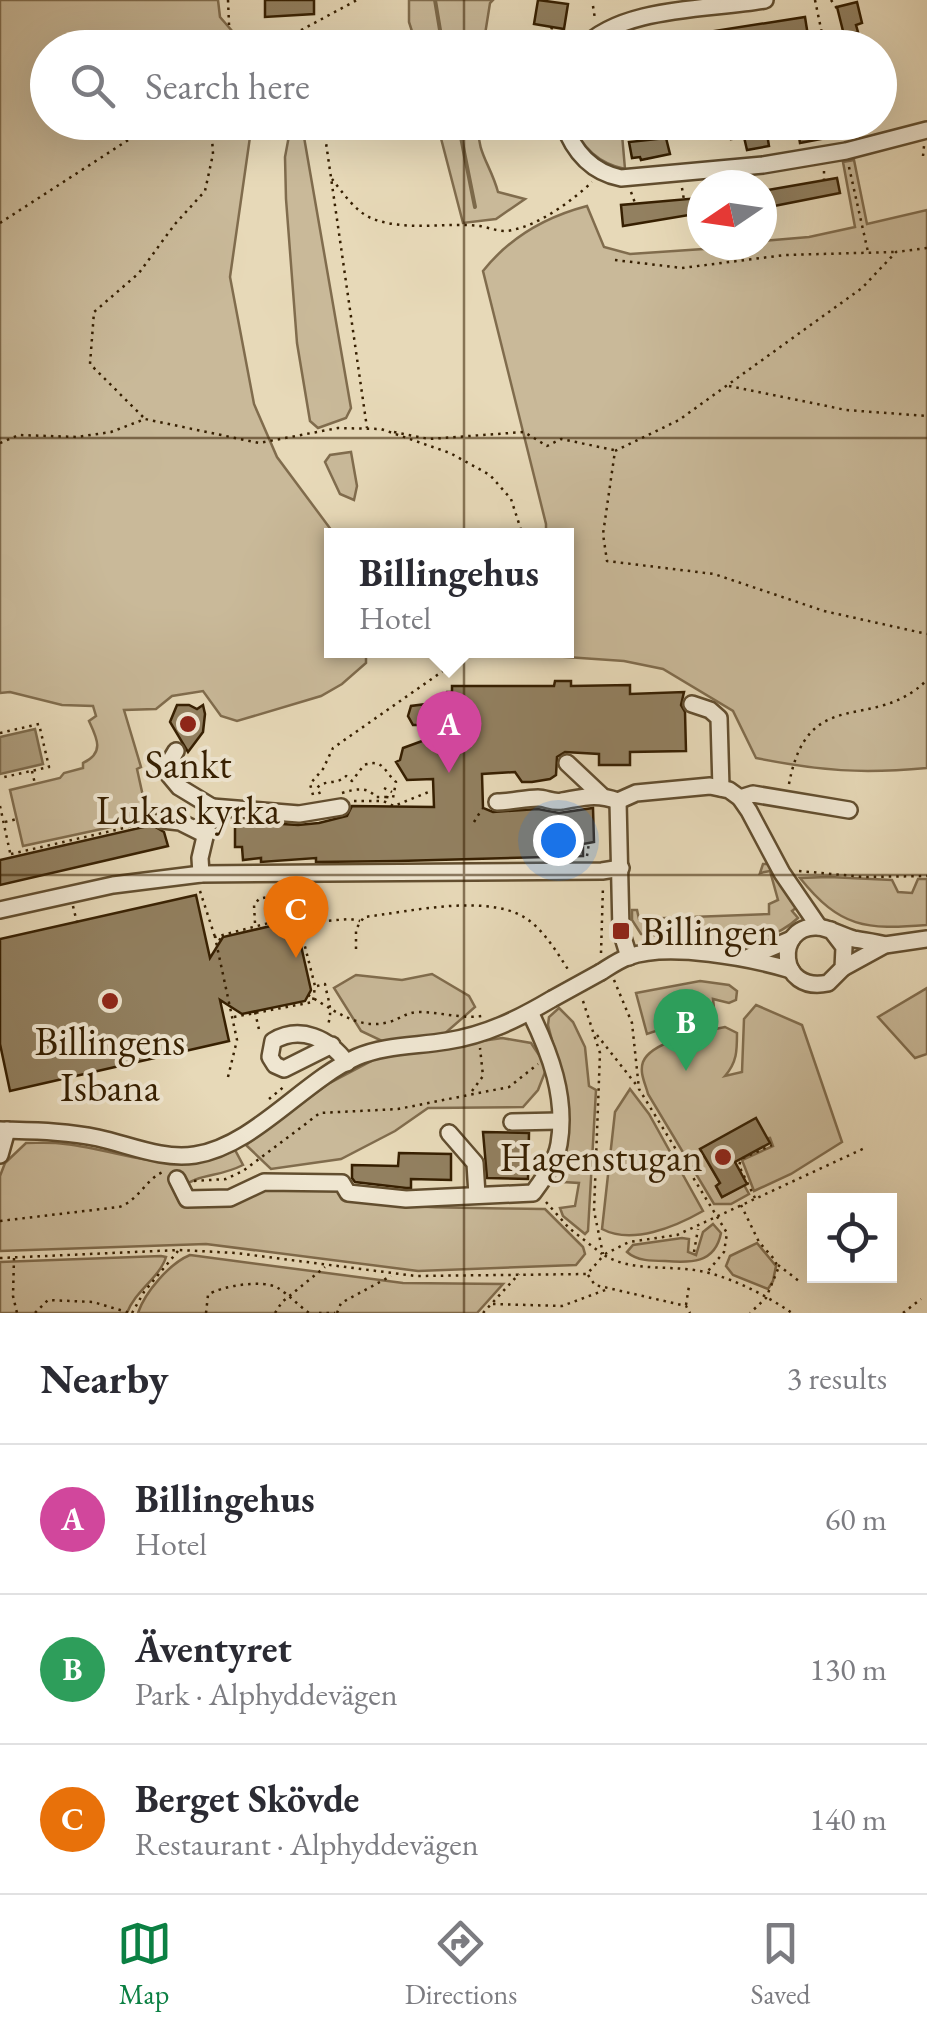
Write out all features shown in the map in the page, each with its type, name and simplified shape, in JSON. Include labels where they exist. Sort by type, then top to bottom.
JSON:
[{"type":"street","points":[[606,30],[623,21],[765,0]]},
{"type":"street","points":[[573,140],[583,159],[601,172],[621,178],[763,165],[926,135]]},
{"type":"street","points":[[692,704],[720,718],[721,788]]},
{"type":"street","points":[[176,751],[168,766],[172,781],[212,807],[298,814],[337,802]]},
{"type":"street","points":[[567,764],[601,795],[618,801],[636,792],[710,786],[740,798],[782,873],[844,947],[843,968]]},
{"type":"street","points":[[740,798],[752,794],[849,810]]},
{"type":"street","points":[[493,801],[564,801],[601,795]]},
{"type":"street","points":[[618,801],[621,931],[629,956]]},
{"type":"street","points":[[200,879],[200,858],[212,807]]},
{"type":"street","points":[[162,820],[180,822],[206,835]]},
{"type":"street","points":[[0,910],[113,885],[200,879],[602,872],[622,868]]},
{"type":"street","points":[[749,957],[809,928],[825,928],[885,945]]},
{"type":"street","points":[[790,970],[787,954],[792,939]]},
{"type":"street","points":[[0,1154],[4,1130],[48,1131],[167,1155],[191,1156],[224,1145],[346,1062],[380,1050],[478,1034],[530,1012],[629,956],[654,952],[749,957],[790,970],[807,984],[818,985],[885,945],[927,939]]},
{"type":"street","points":[[167,1155],[173,1176],[187,1199],[230,1198],[264,1182],[342,1183],[348,1193],[406,1198],[532,1194],[553,1161],[559,1144],[559,1120],[553,1060],[530,1012]]},
{"type":"street","points":[[327,1043],[346,1062]]},
{"type":"street","points":[[512,1122],[559,1120]]},
{"type":"street","points":[[449,1134],[474,1163],[477,1195]]},
{"type":"path","points":[[228,0],[229,30]]},
{"type":"path","points":[[300,30],[357,0]]},
{"type":"path","points":[[815,0],[821,30]]},
{"type":"path","points":[[831,0],[838,10]]},
{"type":"path","points":[[593,6],[596,26]]},
{"type":"path","points":[[923,156],[926,135]]},
{"type":"path","points":[[0,222],[128,140]]},
{"type":"path","points":[[212,140],[205,191],[139,273],[94,312],[90,364],[144,418],[259,443],[338,428],[381,429],[429,439],[524,432],[548,446],[561,439],[615,450],[679,420],[862,288],[896,252]]},
{"type":"path","points":[[326,140],[367,429]]},
{"type":"path","points":[[844,140],[845,144]]},
{"type":"path","points":[[848,159],[868,253]]},
{"type":"path","points":[[824,171],[824,180]]},
{"type":"path","points":[[331,178],[369,218],[422,226],[512,230],[564,204],[596,178]]},
{"type":"path","points":[[682,182],[684,200]]},
{"type":"path","points":[[627,186],[635,203]]},
{"type":"path","points":[[614,260],[682,268],[784,255],[927,251]]},
{"type":"path","points":[[727,386],[846,410],[927,416]]},
{"type":"path","points":[[0,442],[19,435],[78,437],[111,432],[144,418]]},
{"type":"path","points":[[381,429],[450,452],[490,475],[511,500],[520,528]]},
{"type":"path","points":[[615,450],[603,534],[608,561],[714,574],[824,611],[927,634]]},
{"type":"path","points":[[352,781],[364,765],[378,763],[396,782],[393,798],[337,802],[314,799],[310,784],[323,770],[333,748],[462,658]]},
{"type":"path","points":[[786,800],[793,764],[813,728],[822,720],[884,705],[916,691],[927,680]]},
{"type":"path","points":[[0,732],[39,724],[48,767],[0,778]]},
{"type":"path","points":[[32,771],[35,784]]},
{"type":"path","points":[[337,802],[317,790],[320,784],[346,776],[355,790]]},
{"type":"path","points":[[337,802],[342,794],[360,788],[394,806],[431,792]]},
{"type":"path","points":[[384,788],[394,792]]},
{"type":"path","points":[[474,822],[493,801]]},
{"type":"path","points":[[0,808],[11,855],[162,820]]},
{"type":"path","points":[[4,822],[17,819]]},
{"type":"path","points":[[0,841],[8,840]]},
{"type":"path","points":[[797,881],[792,871],[864,877],[927,876]]},
{"type":"path","points":[[602,872],[605,969],[632,1024],[639,1088]]},
{"type":"path","points":[[200,879],[234,1017],[236,1055],[228,1077]]},
{"type":"path","points":[[255,925],[254,906],[258,899],[320,883]]},
{"type":"path","points":[[234,1017],[313,1002],[315,986],[296,923],[315,891]]},
{"type":"path","points":[[72,900],[78,927]]},
{"type":"path","points":[[215,937],[288,918],[300,925],[314,986],[310,996],[355,1022],[374,1025],[410,1012],[436,1012],[453,1018],[490,1015]]},
{"type":"path","points":[[296,923],[350,918],[361,921]]},
{"type":"path","points":[[215,937],[221,940]]},
{"type":"path","points":[[315,986],[326,984],[333,1010],[327,1043]]},
{"type":"path","points":[[234,1017],[238,1011]]},
{"type":"path","points":[[255,1012],[262,1041]]},
{"type":"path","points":[[471,1093],[483,1076],[475,1017]]},
{"type":"path","points":[[596,1033],[639,1088],[727,1233],[724,1252],[707,1272]]},
{"type":"path","points":[[0,1221],[119,1207],[128,1204],[161,1172],[226,1179],[260,1159],[311,1118],[329,1110],[398,1109],[509,1087],[520,1082],[540,1062],[553,1060]]},
{"type":"path","points":[[756,1199],[739,1166],[741,1159],[772,1145]]},
{"type":"path","points":[[0,1258],[180,1250],[236,1253],[395,1274],[587,1274],[604,1255],[629,1242],[678,1235],[867,1147]]},
{"type":"path","points":[[532,1194],[620,1265],[707,1272],[792,1313]]},
{"type":"path","points":[[742,1205],[758,1242],[777,1264],[799,1280]]},
{"type":"path","points":[[694,1252],[698,1226]]},
{"type":"path","points":[[35,1313],[48,1300],[93,1302],[131,1313],[180,1250]]},
{"type":"path","points":[[14,1257],[12,1296],[17,1313]]},
{"type":"path","points":[[750,1313],[766,1298],[777,1277],[777,1264]]},
{"type":"path","points":[[276,1313],[327,1266]]},
{"type":"path","points":[[320,1313],[336,1313],[342,1303],[360,1290],[395,1274]]},
{"type":"path","points":[[483,1313],[519,1274]]},
{"type":"path","points":[[587,1274],[596,1285],[608,1289],[686,1306]]},
{"type":"path","points":[[206,1313],[208,1295],[220,1287],[264,1284],[277,1287],[310,1313]]},
{"type":"path","points":[[689,1286],[686,1306],[690,1313]]},
{"type":"path","points":[[492,1304],[562,1306],[608,1289]]},
{"type":"path","points":[[903,1313],[921,1299]]},
{"type":"shaded area","points":[[0,0],[218,0],[220,17],[231,30],[30,30],[30,140],[250,140],[230,277],[254,404],[277,457],[330,528],[324,528],[324,658],[366,658],[366,663],[321,696],[237,721],[221,716],[203,691],[172,696],[156,709],[124,710],[141,767],[137,769],[148,819],[23,846],[10,790],[83,768],[83,763],[97,750],[89,721],[96,716],[93,706],[62,705],[0,693]]},
{"type":"shaded area","points":[[409,0],[493,0],[486,30],[412,30]]},
{"type":"shaded area","points":[[288,140],[305,140],[351,408],[346,418],[318,428],[310,421],[297,343],[285,157]]},
{"type":"shaded area","points":[[441,140],[479,140],[498,192],[525,199],[496,219],[463,223]]},
{"type":"shaded area","points":[[581,140],[622,140],[625,169],[607,163]]},
{"type":"shaded area","points":[[854,160],[867,224],[927,210],[927,768],[841,770],[756,758],[733,711],[663,669],[574,658],[574,528],[546,528],[483,271],[529,230],[587,206],[604,247],[630,254],[687,250],[687,260],[777,260],[777,240],[855,227],[843,162]]},
{"type":"shaded area","points":[[351,452],[357,486],[354,500],[340,494],[325,462],[330,455]]},
{"type":"shaded area","points":[[35,729],[43,764],[0,774],[0,737]]},
{"type":"shaded area","points":[[763,864],[769,864],[797,907],[792,911],[798,918],[782,930],[744,941],[702,941],[641,934],[632,920],[632,910],[637,910],[639,919],[769,914],[769,904],[778,900],[770,871],[760,873]]},
{"type":"shaded area","points":[[800,878],[892,880],[898,892],[912,893],[918,879],[927,879],[927,925],[871,926],[842,916],[814,895]]},
{"type":"shaded area","points":[[432,974],[469,996],[475,1007],[443,1035],[382,1041],[361,1031],[334,988],[356,975],[402,980]]},
{"type":"shaded area","points":[[700,981],[729,985],[737,991],[736,1000],[729,1003],[713,999],[714,1008],[707,1014],[687,1013],[677,1024],[647,1034],[636,993]]},
{"type":"shaded area","points":[[927,988],[927,1054],[915,1058],[878,1017]]},
{"type":"shaded area","points":[[756,1005],[802,1025],[842,1142],[791,1174],[754,1191],[742,1160],[773,1146],[770,1138],[701,1149],[720,1183],[716,1186],[722,1197],[744,1185],[749,1194],[731,1204],[714,1204],[648,1094],[642,1066],[656,1048],[725,1027],[737,1033],[736,1056],[725,1076],[742,1072],[744,1019]]},
{"type":"shaded area","points":[[559,1008],[573,1022],[585,1047],[589,1086],[596,1090],[585,1234],[563,1216],[560,1208],[575,1206],[579,1183],[563,1182],[564,1086],[548,1025],[549,1017]]},
{"type":"shaded area","points":[[502,1038],[531,1043],[547,1067],[538,1090],[523,1107],[428,1108],[395,1131],[341,1159],[271,1169],[246,1145],[328,1084],[381,1056]]},
{"type":"shaded area","points":[[630,1089],[649,1114],[703,1211],[667,1228],[640,1235],[602,1229],[615,1112]]},
{"type":"shaded area","points":[[26,1143],[87,1147],[171,1163],[213,1158],[235,1150],[243,1165],[194,1180],[176,1191],[186,1205],[261,1188],[336,1190],[351,1197],[403,1206],[545,1209],[583,1247],[585,1254],[576,1265],[418,1271],[206,1244],[0,1251],[0,1176],[5,1163]]},
{"type":"shaded area","points":[[713,1224],[721,1233],[718,1243],[700,1259],[650,1261],[627,1252],[633,1245],[682,1238],[689,1239],[688,1252],[696,1255],[703,1232]]},
{"type":"shaded area","points":[[757,1243],[776,1266],[768,1289],[733,1275],[726,1266],[730,1256]]},
{"type":"shaded area","points":[[190,1255],[403,1283],[503,1284],[477,1313],[138,1313],[159,1279]]},
{"type":"shaded area","points":[[166,1257],[163,1264],[127,1313],[0,1313],[0,1262]]},
{"type":"building","points":[[265,0],[314,0],[314,14],[265,17]]},
{"type":"building","points":[[538,0],[568,4],[564,29],[534,24]]},
{"type":"building","points":[[857,2],[862,23],[856,25],[857,30],[843,30],[837,7]]},
{"type":"building","points":[[805,17],[807,30],[721,30]]},
{"type":"building","points":[[666,140],[670,154],[632,158],[629,142]]},
{"type":"building","points":[[745,140],[768,140],[769,146],[747,150]]},
{"type":"building","points":[[837,178],[840,193],[777,205],[777,188]]},
{"type":"building","points":[[687,199],[687,215],[623,226],[621,205]]},
{"type":"building","points":[[555,681],[571,681],[571,686],[630,685],[630,694],[684,692],[681,705],[685,712],[686,751],[630,752],[630,765],[599,765],[599,754],[565,752],[557,757],[556,775],[532,782],[522,782],[515,772],[482,774],[483,808],[493,812],[538,809],[559,813],[593,808],[594,842],[583,844],[583,856],[261,862],[261,858],[243,860],[242,847],[235,847],[235,827],[319,823],[347,816],[352,806],[434,807],[433,779],[407,780],[396,762],[403,748],[466,725],[413,725],[408,716],[411,706],[442,702],[447,692],[452,692],[452,686],[554,686]]},
{"type":"building","name":"Sankt Lukas kyrka","points":[[177,705],[197,709],[203,705],[203,732],[188,752],[170,722]]},
{"type":"building","points":[[152,825],[164,832],[168,846],[0,885],[0,860]]},
{"type":"building","name":"Billingens Isbana","points":[[196,895],[210,958],[223,937],[288,922],[297,928],[311,990],[305,1001],[242,1014],[220,1000],[229,1041],[10,1091],[0,1044],[0,939]]},
{"type":"building","name":"Hagenstugan","points":[[756,1118],[770,1143],[735,1162],[747,1184],[722,1197],[716,1186],[720,1183],[700,1149]]},
{"type":"building","points":[[483,1132],[529,1133],[528,1179],[487,1178]]},
{"type":"building","points":[[399,1153],[451,1154],[451,1180],[411,1179],[411,1188],[406,1188],[355,1182],[352,1178],[352,1165],[398,1166]]},
{"type":"waterway","points":[[435,0],[440,30]]},
{"type":"waterway","points":[[462,140],[475,207]]},
{"type":"place","name":"Sankt Lukas kyrka","points":[[188,724]]},
{"type":"place","name":"Billingehus","points":[[449,773]]},
{"type":"place","name":"Billingen","points":[[621,931]]},
{"type":"place","name":"Berget Skövde","points":[[296,958]]},
{"type":"place","name":"Billingens Isbana","points":[[110,1001]]},
{"type":"place","name":"Äventyret","points":[[686,1071]]},
{"type":"place","name":"Hagenstugan","points":[[723,1157]]}]
